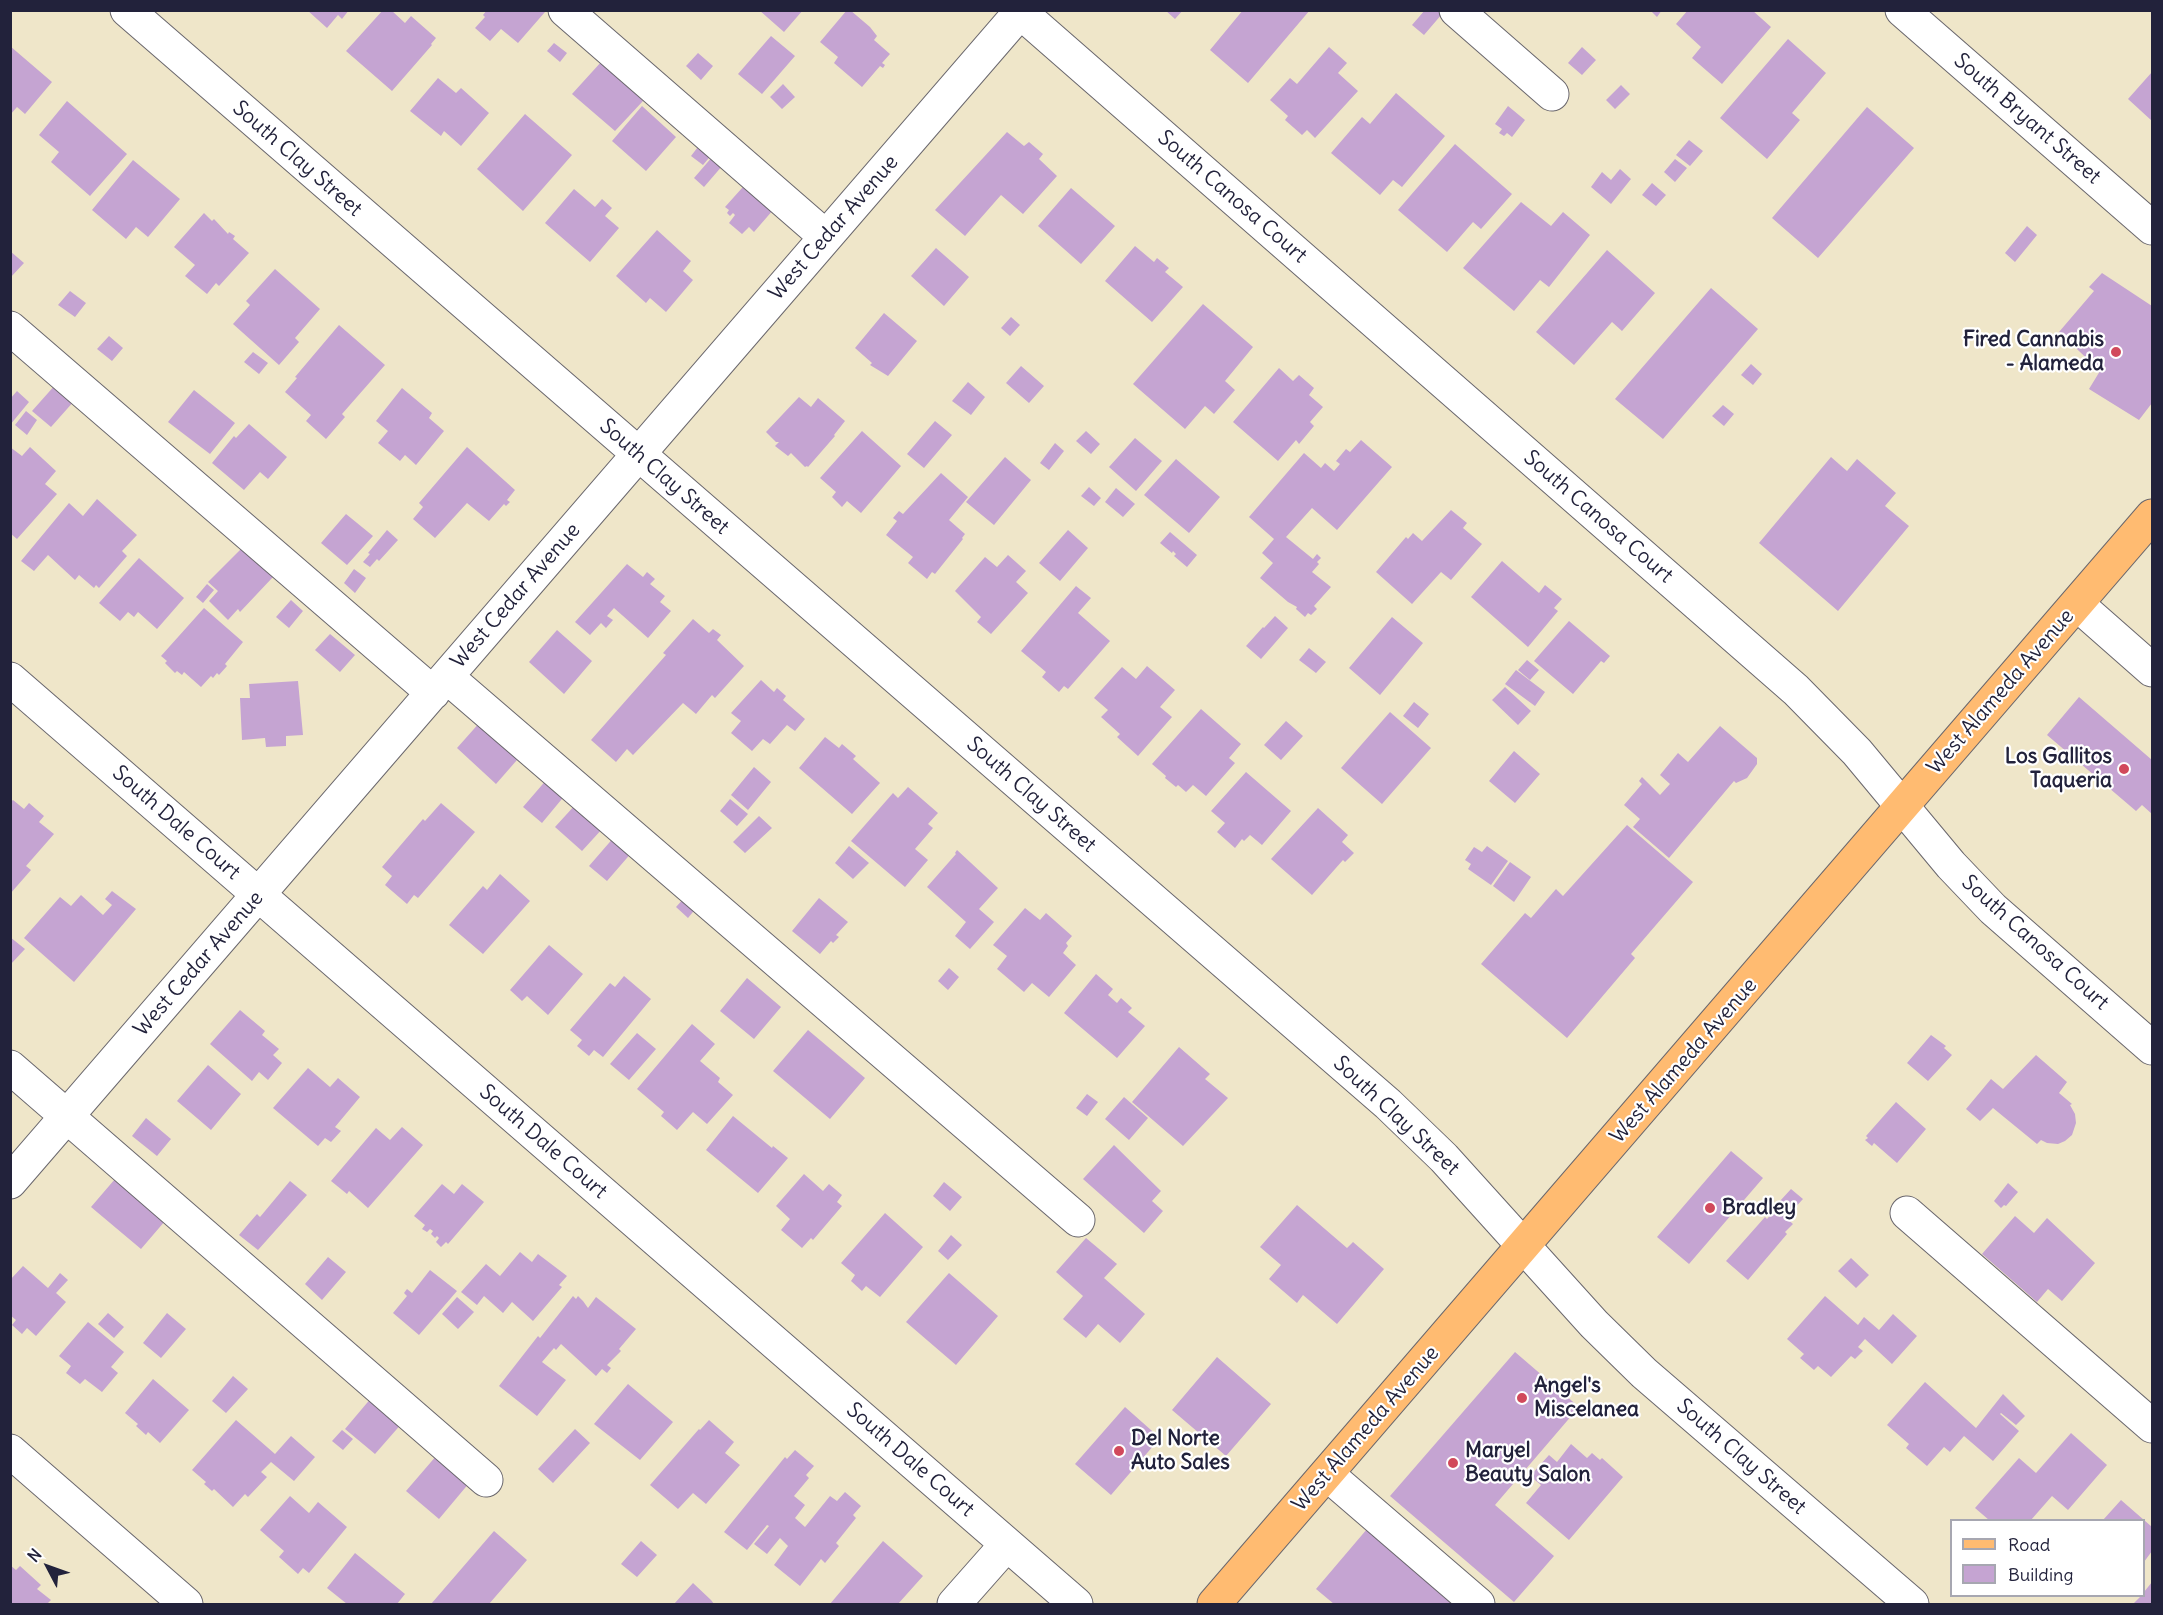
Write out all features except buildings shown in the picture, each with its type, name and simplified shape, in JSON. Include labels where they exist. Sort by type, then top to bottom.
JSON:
[{"type":"main road","name":"West Alameda Avenue","points":[[1214,1605],[2152,516]]},
{"type":"street","name":"South Clay Street","points":[[127,10],[1388,1104],[1444,1158],[1594,1324],[1644,1373],[1912,1605]]},
{"type":"street","points":[[565,10],[826,237]]},
{"type":"street","points":[[1456,10],[1552,94]]},
{"type":"street","name":"South Bryant Street","points":[[1902,10],[2152,228]]},
{"type":"street","name":"West Cedar Avenue","points":[[10,1182],[260,895],[1020,11]]},
{"type":"street","name":"South Canosa Court","points":[[1020,11],[1797,690],[1857,752],[1951,865],[1993,909],[2152,1048]]},
{"type":"street","points":[[10,328],[1078,1220]]},
{"type":"street","points":[[2077,604],[2152,670]]},
{"type":"street","name":"South Dale Court","points":[[10,679],[1076,1605]]},
{"type":"street","points":[[10,1067],[486,1480]]},
{"type":"street","points":[[1907,1214],[2152,1426]]},
{"type":"street","points":[[10,1451],[186,1605]]},
{"type":"street","points":[[1327,1474],[1478,1605]]},
{"type":"street","points":[[954,1605],[1006,1544]]},
{"type":"place","name":"Fired Cannabis - Alameda","points":[[2116,352]]},
{"type":"place","name":"Los Gallitos Taqueria","points":[[2124,769]]},
{"type":"place","name":"Bradley","points":[[1710,1208]]},
{"type":"place","name":"Angel's Miscelanea","points":[[1522,1398]]},
{"type":"place","name":"Del Norte Auto Sales","points":[[1119,1451]]},
{"type":"place","name":"Maryel Beauty Salon","points":[[1453,1463]]}]
